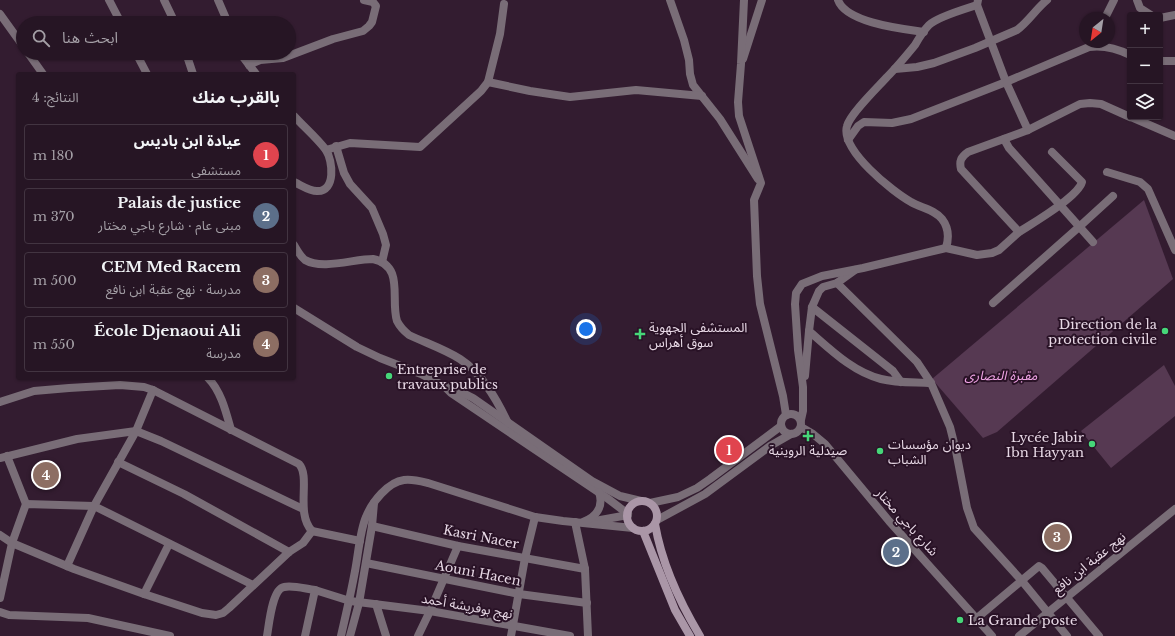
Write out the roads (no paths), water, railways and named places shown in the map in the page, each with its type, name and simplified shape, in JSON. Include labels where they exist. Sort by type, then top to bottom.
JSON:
[{"type":"main road","points":[[656,522],[648,530],[643,531],[633,528],[628,520],[628,514],[632,505],[641,501],[650,503],[656,509],[656,522],[660,549],[668,573],[682,604],[700,636]]},
{"type":"main road","points":[[643,531],[673,605],[690,636]]},
{"type":"street","points":[[109,0],[117,16]]},
{"type":"street","points":[[164,0],[172,16]]},
{"type":"street","points":[[218,0],[225,16]]},
{"type":"street","points":[[296,53],[333,39],[366,29],[372,22],[376,6],[373,2],[364,0]]},
{"type":"street","points":[[670,0],[684,40],[693,85],[720,119],[761,183]]},
{"type":"street","points":[[744,0],[738,102],[739,116],[761,183],[754,200],[758,290],[760,304],[783,396],[786,415]]},
{"type":"street","points":[[741,64],[762,0]]},
{"type":"street","points":[[838,0],[842,7],[857,17],[891,27],[924,32]]},
{"type":"street","points":[[895,69],[934,64],[1017,30],[1023,26],[1036,10],[1047,0]]},
{"type":"street","points":[[1108,12],[1114,0]]},
{"type":"street","points":[[1137,0],[1140,8],[1146,12]]},
{"type":"street","points":[[326,150],[350,143],[420,148],[478,94],[488,82],[500,34],[503,1]]},
{"type":"street","points":[[946,248],[948,236],[947,228],[936,213],[914,204],[894,192],[876,177],[856,154],[848,140],[846,128],[849,122],[862,105],[895,69],[930,24],[977,2],[1006,82],[1028,130]]},
{"type":"street","points":[[0,14],[16,36]]},
{"type":"street","points":[[1163,18],[1175,16]]},
{"type":"street","points":[[848,140],[858,126],[864,122],[892,123],[911,119],[1006,82],[1083,48]]},
{"type":"street","points":[[1114,48],[1127,54]]},
{"type":"street","points":[[33,60],[42,72]]},
{"type":"street","points":[[140,60],[146,72]]},
{"type":"street","points":[[188,60],[191,72]]},
{"type":"street","points":[[245,60],[254,72]]},
{"type":"street","points":[[249,65],[260,60]]},
{"type":"street","points":[[1163,61],[1175,61]]},
{"type":"street","points":[[488,82],[530,91],[570,97],[636,90],[702,96]]},
{"type":"street","points":[[1019,232],[961,169],[960,160],[968,152],[1028,130],[1080,104],[1101,104],[1127,116]]},
{"type":"street","points":[[296,118],[326,150],[332,164],[330,180],[326,187],[317,191],[296,183]]},
{"type":"street","points":[[1137,120],[1175,136]]},
{"type":"street","points":[[1004,139],[1009,148],[1093,242]]},
{"type":"street","points":[[336,146],[344,172],[350,184],[372,208],[383,234],[386,245],[382,262]]},
{"type":"street","points":[[656,522],[705,494],[770,446],[797,432],[801,424],[803,411],[812,307],[819,291],[824,287],[837,283],[853,271],[946,248],[976,255],[992,253],[999,250],[1019,232],[1060,205],[1079,189],[1082,182],[1052,152]]},
{"type":"street","points":[[1107,172],[1140,182],[1148,189],[1175,250]]},
{"type":"street","points":[[993,303],[1113,196]]},
{"type":"street","points":[[296,248],[302,257],[314,263],[322,264],[368,259],[382,262],[390,269],[394,277],[397,319],[404,331],[409,336],[450,353],[468,366],[485,385],[494,398],[508,426],[592,481],[620,496],[641,501]]},
{"type":"street","points":[[804,387],[795,323],[795,304],[798,288],[802,284],[814,278],[832,273],[863,268]]},
{"type":"street","points":[[837,283],[916,362],[931,383],[952,433],[967,508],[974,528],[1022,581],[1067,636]]},
{"type":"street","points":[[812,307],[893,371],[901,382]]},
{"type":"street","points":[[296,309],[311,320],[380,358],[466,394],[628,514]]},
{"type":"street","points":[[810,331],[844,360],[868,374],[882,379],[901,382],[931,383]]},
{"type":"street","points":[[108,386],[112,380]]},
{"type":"street","points":[[210,380],[219,395],[231,430]]},
{"type":"street","points":[[0,402],[34,391],[69,388],[108,386],[144,387],[154,390],[301,466],[303,472],[303,509],[307,526],[312,531],[360,541]]},
{"type":"street","points":[[67,566],[94,506],[136,431],[154,390]]},
{"type":"street","points":[[791,434],[785,432],[781,426],[782,420],[786,415],[796,415],[801,424]]},
{"type":"street","name":"شارع باجي مختار","points":[[801,424],[825,444],[889,521],[992,636]]},
{"type":"street","points":[[650,503],[678,497],[692,491],[710,480],[781,426]]},
{"type":"street","points":[[0,598],[2,583],[12,543],[26,504],[3,457],[77,439],[136,431],[161,441],[303,509]]},
{"type":"street","points":[[118,462],[184,494],[289,552]]},
{"type":"street","points":[[341,636],[350,601],[365,517],[374,502],[392,485],[402,480],[415,480],[535,517],[633,528]]},
{"type":"street","points":[[582,522],[594,517],[598,512],[601,502],[599,492]]},
{"type":"street","points":[[350,636],[359,602],[366,563],[374,502]]},
{"type":"street","points":[[26,504],[94,506],[253,585]]},
{"type":"street","name":"نهج عقبة ابن نافع","points":[[1019,636],[1066,596],[1175,509]]},
{"type":"street","points":[[582,522],[628,514]]},
{"type":"street","points":[[511,636],[525,558],[535,517]]},
{"type":"street","points":[[1163,520],[1175,519]]},
{"type":"street","points":[[582,522],[588,636]]},
{"type":"street","name":"Kasri Nacer","points":[[372,526],[458,546],[585,569]]},
{"type":"street","points":[[0,535],[12,543],[67,566],[144,594],[202,613],[216,615],[223,613],[229,608],[289,552],[303,543],[312,531]]},
{"type":"street","points":[[144,594],[169,544]]},
{"type":"street","points":[[418,636],[458,546]]},
{"type":"street","name":"Aouni Hacen","points":[[366,563],[519,594],[587,603]]},
{"type":"street","points":[[977,618],[1039,566],[1099,636]]},
{"type":"street","name":"نهج بوفريشة أحمد","points":[[267,636],[274,598],[279,589],[285,586],[315,590],[350,601],[430,611],[570,636]]},
{"type":"street","points":[[306,636],[315,590]]},
{"type":"street","points":[[376,604],[386,636]]},
{"type":"street","points":[[0,612],[9,615],[88,618],[170,636]]},
{"type":"place","name":"Direction de la protection civile","points":[[1165,331]]},
{"type":"place","name":"المستشفى الجهوية سوق أهراس","points":[[640,334]]},
{"type":"place","name":"Entreprise de travaux publics","points":[[389,376]]},
{"type":"place","name":"صيدلية الروينية","points":[[808,436]]},
{"type":"place","name":"Lycée Jabir Ibn Hayyan","points":[[1092,444]]},
{"type":"place","name":"عيادة ابن باديس","points":[[729,450]]},
{"type":"place","name":"ديوان مؤسسات الشباب","points":[[880,451]]},
{"type":"place","name":"École Djenaoui Ali","points":[[46,475]]},
{"type":"place","name":"CEM Med Racem","points":[[1057,537]]},
{"type":"place","name":"Palais de justice","points":[[896,552]]},
{"type":"place","name":"La Grande poste","points":[[960,620]]},
{"type":"park label","name":"مقبرة النصارى","points":[[1001,375]]}]
